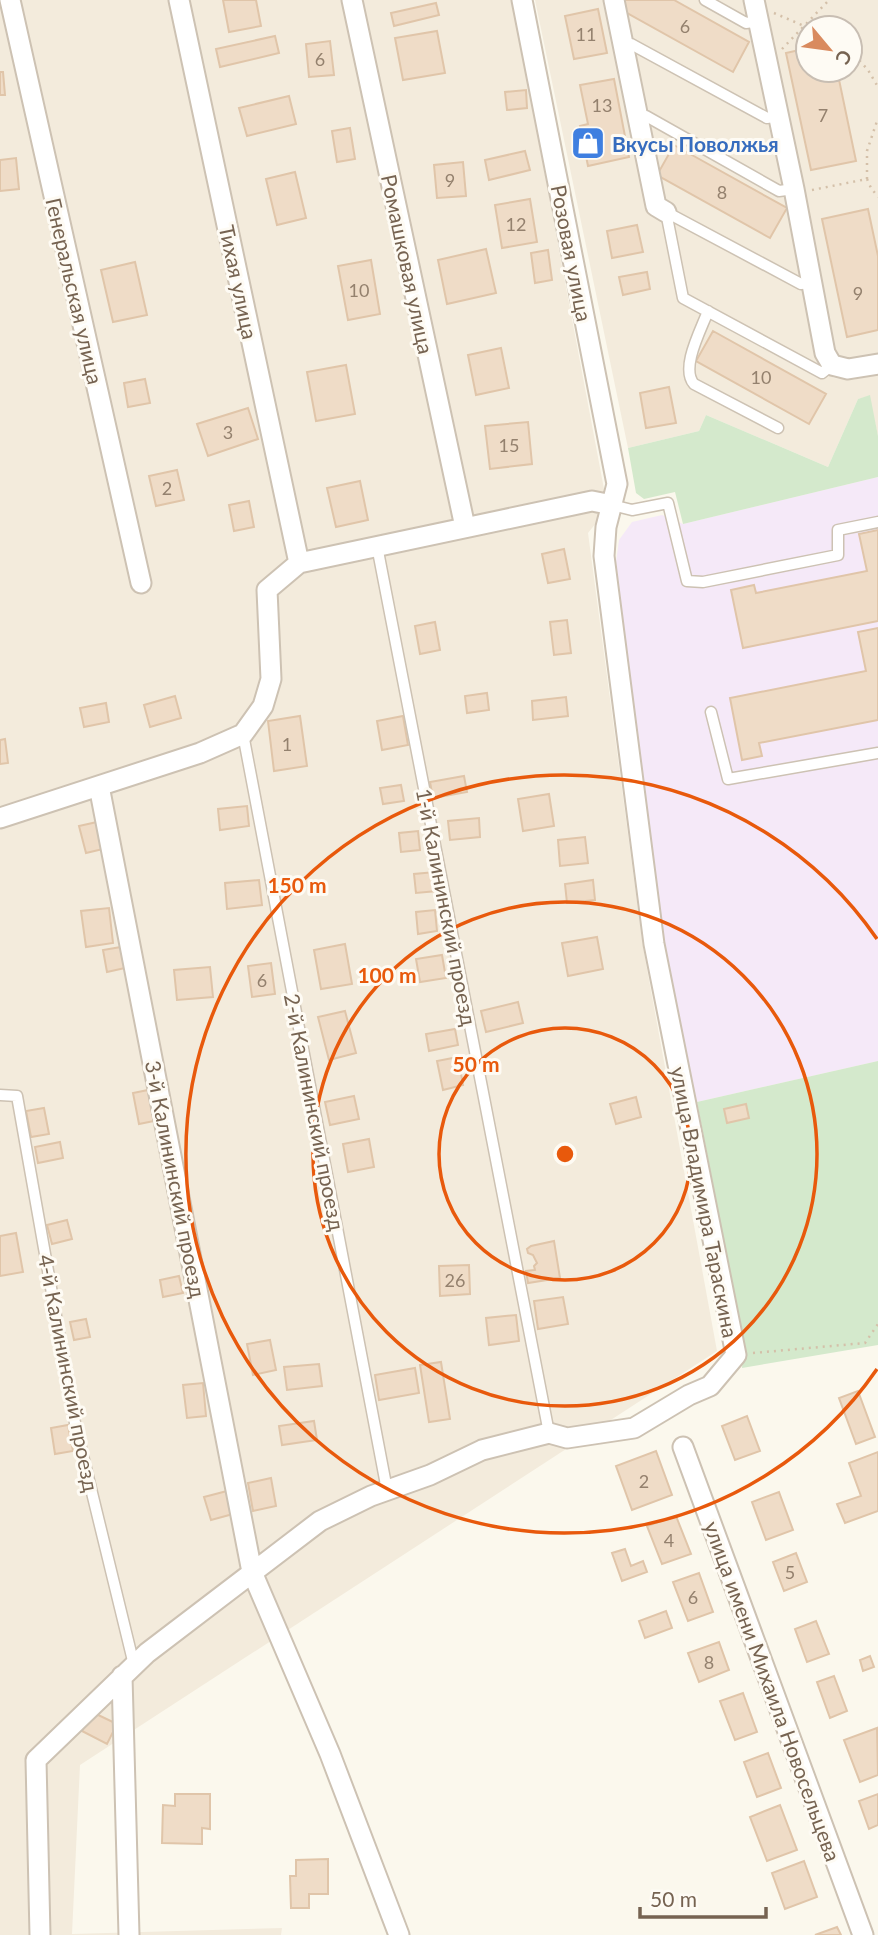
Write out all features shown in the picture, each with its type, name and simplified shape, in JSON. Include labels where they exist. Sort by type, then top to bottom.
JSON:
[{"type":"street","name":"Генеральская улица","points":[[10,0],[141,583]]},
{"type":"street","name":"Тихая улица","points":[[179,0],[299,563]]},
{"type":"street","name":"Ромашковая улица","points":[[352,0],[465,527]]},
{"type":"street","name":"Розовая улица","points":[[522,0],[617,484],[611,505]]},
{"type":"street","points":[[614,0],[656,206],[666,212]]},
{"type":"street","points":[[756,9],[795,191],[825,353],[832,365],[848,369],[878,365]]},
{"type":"street","points":[[0,818],[200,753],[243,734],[263,706],[271,679],[267,590],[299,563],[592,501],[611,505]]},
{"type":"street","name":"улица Владимира Тараскина","points":[[40,1935],[36,1760],[128,1671],[320,1521],[482,1450],[549,1433],[567,1438],[634,1428],[689,1395],[710,1386],[736,1354],[654,944],[604,556],[611,505]]},
{"type":"street","name":"3-й Калининский проезд","points":[[99,786],[252,1572],[330,1754],[400,1935]]},
{"type":"street","name":"улица имени Михаила Новосельцева","points":[[683,1447],[863,1935]]},
{"type":"street","points":[[128,1671],[129,1935]]},
{"type":"lane","points":[[705,0],[746,23],[756,9]]},
{"type":"lane","points":[[624,44],[631,44],[766,118],[777,116]]},
{"type":"lane","points":[[638,118],[646,116],[779,191],[795,191]]},
{"type":"lane","points":[[666,212],[801,284],[812,283]]},
{"type":"lane","points":[[666,212],[683,298],[822,373],[832,365]]},
{"type":"lane","points":[[708,311],[689,363],[689,379],[778,428]]},
{"type":"lane","points":[[611,505],[632,510],[668,503],[687,581],[703,582],[838,555],[838,530],[878,522]]},
{"type":"lane","name":"1-й Калининский проезд","points":[[377,546],[549,1433]]},
{"type":"lane","points":[[711,712],[727,779],[878,753]]},
{"type":"lane","name":"2-й Калининский проезд","points":[[243,734],[387,1490]]},
{"type":"lane","name":"4-й Калининский проезд","points":[[0,1095],[17,1096],[75,1423],[128,1671]]},
{"type":"path","points":[[818,14],[829,0]]},
{"type":"path","points":[[756,9],[794,22]]},
{"type":"path","points":[[767,64],[794,39]]},
{"type":"path","points":[[864,66],[878,87]]},
{"type":"path","points":[[878,118],[867,151],[867,179],[878,197]]},
{"type":"path","points":[[795,191],[867,179]]},
{"type":"path","points":[[736,1354],[865,1343],[878,1324]]},
{"type":"shaded area","points":[[0,0],[512,0],[604,489],[600,518],[588,533],[643,947],[717,1351],[80,1765],[72,1934],[282,1928],[281,1935],[0,1935]]},
{"type":"shaded area","points":[[535,0],[747,0],[820,369],[834,378],[851,380],[878,375],[878,436],[869,396],[858,399],[828,467],[706,415],[699,431],[628,448]]},
{"type":"shaded area","points":[[761,0],[878,0],[878,356],[846,362],[832,353]]},
{"type":"shaded area","points":[[878,477],[878,1061],[697,1102],[662,943],[616,562],[619,540],[632,522],[662,515],[683,524]]},
{"type":"green space","points":[[870,395],[878,436],[878,477],[683,524],[675,492],[644,499],[636,493],[628,448],[699,431],[706,415],[828,467],[858,399]]},
{"type":"green space","points":[[878,1061],[878,1345],[742,1368],[744,1344],[697,1102]]},
{"type":"building","points":[[223,0],[256,0],[261,26],[229,32]]},
{"type":"building","points":[[625,0],[674,0],[749,42],[733,72],[620,9]]},
{"type":"building","points":[[436,3],[439,15],[394,26],[391,13]]},
{"type":"building","points":[[598,9],[607,53],[574,59],[565,16]]},
{"type":"building","points":[[437,31],[445,73],[403,80],[395,38]]},
{"type":"building","points":[[275,36],[279,53],[220,67],[216,49]]},
{"type":"building","points":[[330,41],[334,75],[309,77],[306,44]]},
{"type":"building","points":[[794,51],[794,84],[840,84],[856,161],[811,170],[786,53]]},
{"type":"building","points":[[0,72],[3,72],[5,95],[0,95]]},
{"type":"building","points":[[614,79],[629,157],[588,166],[580,126],[588,124],[580,85]]},
{"type":"building","points":[[526,90],[527,108],[507,110],[505,92]]},
{"type":"building","points":[[289,96],[296,124],[247,136],[239,108]]},
{"type":"building","points":[[350,128],[355,159],[337,162],[332,131]]},
{"type":"building","points":[[674,145],[787,208],[770,238],[657,175]]},
{"type":"building","points":[[525,151],[530,170],[489,180],[485,160]]},
{"type":"building","points":[[16,158],[19,189],[0,191],[0,160]]},
{"type":"building","points":[[463,162],[466,196],[437,198],[434,165]]},
{"type":"building","points":[[295,172],[306,218],[277,225],[266,179]]},
{"type":"building","points":[[530,199],[537,242],[502,248],[495,205]]},
{"type":"building","points":[[868,209],[878,256],[878,330],[847,337],[822,219]]},
{"type":"building","points":[[637,225],[643,252],[612,258],[607,231]]},
{"type":"building","points":[[486,249],[496,293],[447,304],[438,260]]},
{"type":"building","points":[[548,250],[552,280],[535,283],[531,253]]},
{"type":"building","points":[[371,260],[380,314],[348,320],[338,266]]},
{"type":"building","points":[[135,262],[147,315],[113,322],[101,270]]},
{"type":"building","points":[[647,272],[650,289],[623,295],[619,277]]},
{"type":"building","points":[[713,331],[826,394],[809,424],[696,361]]},
{"type":"building","points":[[501,348],[509,388],[476,395],[468,355]]},
{"type":"building","points":[[346,365],[355,414],[316,421],[307,372]]},
{"type":"building","points":[[145,379],[150,403],[128,407],[124,383]]},
{"type":"building","points":[[669,387],[676,423],[646,428],[640,393]]},
{"type":"building","points":[[248,408],[258,439],[208,456],[197,424]]},
{"type":"building","points":[[528,422],[532,464],[490,469],[485,426]]},
{"type":"building","points":[[177,470],[184,500],[156,506],[149,476]]},
{"type":"building","points":[[360,481],[368,520],[336,527],[327,488]]},
{"type":"building","points":[[249,501],[254,527],[234,531],[229,505]]},
{"type":"building","points":[[878,530],[878,621],[743,648],[731,590],[754,585],[756,593],[867,571],[859,534]]},
{"type":"building","points":[[564,549],[570,579],[548,583],[542,554]]},
{"type":"building","points":[[567,620],[571,653],[554,655],[550,622]]},
{"type":"building","points":[[435,622],[440,650],[420,654],[415,626]]},
{"type":"building","points":[[878,628],[878,720],[759,743],[762,756],[742,760],[730,698],[866,671],[858,632]]},
{"type":"building","points":[[487,693],[489,710],[467,713],[465,696]]},
{"type":"building","points":[[175,696],[181,718],[150,727],[144,705]]},
{"type":"building","points":[[566,697],[568,716],[533,720],[532,701]]},
{"type":"building","points":[[106,703],[109,722],[84,727],[80,708]]},
{"type":"building","points":[[300,716],[307,766],[274,771],[268,721]]},
{"type":"building","points":[[403,716],[408,745],[382,750],[377,721]]},
{"type":"building","points":[[5,739],[8,763],[0,764],[0,740]]},
{"type":"building","points":[[464,776],[467,792],[433,798],[430,782]]},
{"type":"building","points":[[401,785],[404,801],[383,804],[380,788]]},
{"type":"building","points":[[549,794],[554,826],[523,831],[518,799]]},
{"type":"building","points":[[247,806],[249,826],[220,830],[218,809]]},
{"type":"building","points":[[479,818],[480,837],[450,840],[448,821]]},
{"type":"building","points":[[97,822],[103,849],[86,853],[79,826]]},
{"type":"building","points":[[418,831],[420,850],[401,852],[399,833]]},
{"type":"building","points":[[585,837],[588,863],[560,866],[558,840]]},
{"type":"building","points":[[435,872],[437,891],[416,893],[414,874]]},
{"type":"building","points":[[259,880],[262,905],[227,909],[225,883]]},
{"type":"building","points":[[593,880],[595,900],[567,903],[565,884]]},
{"type":"building","points":[[109,908],[113,943],[86,947],[81,911]]},
{"type":"building","points":[[435,910],[437,931],[418,934],[416,912]]},
{"type":"building","points":[[597,937],[603,969],[568,976],[562,943]]},
{"type":"building","points":[[345,944],[352,984],[321,989],[314,950]]},
{"type":"building","points":[[121,947],[125,968],[107,972],[103,950]]},
{"type":"building","points":[[442,955],[446,978],[420,982],[416,959]]},
{"type":"building","points":[[271,963],[275,994],[252,997],[248,966]]},
{"type":"building","points":[[210,967],[213,997],[177,1000],[174,970]]},
{"type":"building","points":[[518,1002],[523,1023],[486,1032],[481,1011]]},
{"type":"building","points":[[345,1011],[356,1053],[329,1060],[318,1017]]},
{"type":"building","points":[[455,1029],[458,1045],[429,1051],[426,1034]]},
{"type":"building","points":[[458,1057],[463,1085],[443,1090],[437,1061]]},
{"type":"building","points":[[148,1090],[154,1121],[139,1124],[133,1093]]},
{"type":"building","points":[[354,1096],[359,1119],[330,1125],[325,1102]]},
{"type":"building","points":[[636,1097],[641,1117],[616,1124],[610,1104]]},
{"type":"building","points":[[746,1104],[749,1118],[727,1123],[724,1109]]},
{"type":"building","points":[[44,1108],[49,1134],[31,1137],[26,1111]]},
{"type":"building","points":[[369,1139],[374,1167],[348,1172],[343,1144]]},
{"type":"building","points":[[60,1142],[63,1158],[38,1163],[35,1147]]},
{"type":"building","points":[[67,1220],[72,1239],[52,1244],[47,1225]]},
{"type":"building","points":[[16,1233],[23,1272],[0,1276],[0,1236]]},
{"type":"building","points":[[554,1241],[560,1278],[528,1283],[526,1271],[535,1270],[537,1263],[527,1249]]},
{"type":"building","points":[[469,1265],[470,1294],[440,1296],[439,1266]]},
{"type":"building","points":[[179,1276],[183,1293],[163,1297],[160,1280]]},
{"type":"building","points":[[563,1297],[568,1324],[538,1329],[534,1301]]},
{"type":"building","points":[[516,1315],[519,1341],[489,1345],[486,1318]]},
{"type":"building","points":[[86,1319],[90,1337],[74,1340],[70,1322]]},
{"type":"building","points":[[270,1340],[276,1370],[253,1375],[247,1344]]},
{"type":"building","points":[[441,1362],[450,1419],[429,1422],[420,1365]]},
{"type":"building","points":[[319,1364],[322,1386],[287,1390],[284,1367]]},
{"type":"building","points":[[415,1368],[419,1393],[379,1400],[375,1375]]},
{"type":"building","points":[[203,1383],[206,1416],[187,1418],[183,1385]]},
{"type":"building","points":[[858,1391],[875,1437],[856,1444],[839,1398]]},
{"type":"building","points":[[747,1416],[760,1451],[735,1460],[722,1426]]},
{"type":"building","points":[[314,1421],[317,1440],[282,1445],[279,1426]]},
{"type":"building","points":[[68,1425],[73,1451],[55,1454],[51,1428]]},
{"type":"building","points":[[656,1451],[672,1495],[632,1510],[616,1466]]},
{"type":"building","points":[[878,1452],[878,1511],[845,1523],[837,1504],[861,1496],[849,1463]]},
{"type":"building","points":[[271,1478],[276,1506],[253,1511],[248,1483]]},
{"type":"building","points":[[227,1491],[233,1514],[211,1520],[204,1497]]},
{"type":"building","points":[[779,1492],[793,1530],[766,1540],[752,1502]]},
{"type":"building","points":[[676,1516],[691,1554],[662,1564],[647,1526]]},
{"type":"building","points":[[625,1549],[631,1566],[643,1561],[647,1572],[622,1581],[612,1553]]},
{"type":"building","points":[[796,1553],[807,1582],[784,1591],[773,1562]]},
{"type":"building","points":[[699,1573],[713,1612],[688,1621],[673,1582]]},
{"type":"building","points":[[666,1611],[672,1628],[645,1638],[639,1621]]},
{"type":"building","points":[[816,1621],[829,1654],[807,1662],[795,1629]]},
{"type":"building","points":[[719,1642],[729,1670],[699,1682],[688,1653]]},
{"type":"building","points":[[870,1656],[874,1667],[863,1671],[860,1660]]},
{"type":"building","points":[[834,1676],[847,1711],[830,1718],[817,1682]]},
{"type":"building","points":[[743,1693],[757,1732],[735,1740],[720,1701]]},
{"type":"building","points":[[92,1712],[117,1724],[107,1744],[82,1731]]},
{"type":"building","points":[[877,1728],[878,1775],[860,1782],[844,1740]]},
{"type":"building","points":[[768,1753],[781,1788],[757,1797],[744,1762]]},
{"type":"building","points":[[175,1794],[210,1794],[210,1829],[202,1828],[202,1844],[162,1843],[163,1805],[175,1806]]},
{"type":"building","points":[[878,1794],[878,1825],[869,1829],[859,1801]]},
{"type":"building","points":[[780,1805],[797,1850],[767,1861],[750,1817]]},
{"type":"building","points":[[328,1859],[328,1894],[309,1894],[309,1908],[291,1908],[290,1876],[296,1876],[296,1860]]},
{"type":"building","points":[[804,1861],[817,1897],[785,1909],[772,1873]]},
{"type":"building","points":[[837,1927],[841,1935],[815,1935]]},
{"type":"place","name":"Вкусы Поволжья","points":[[588,143]]}]
